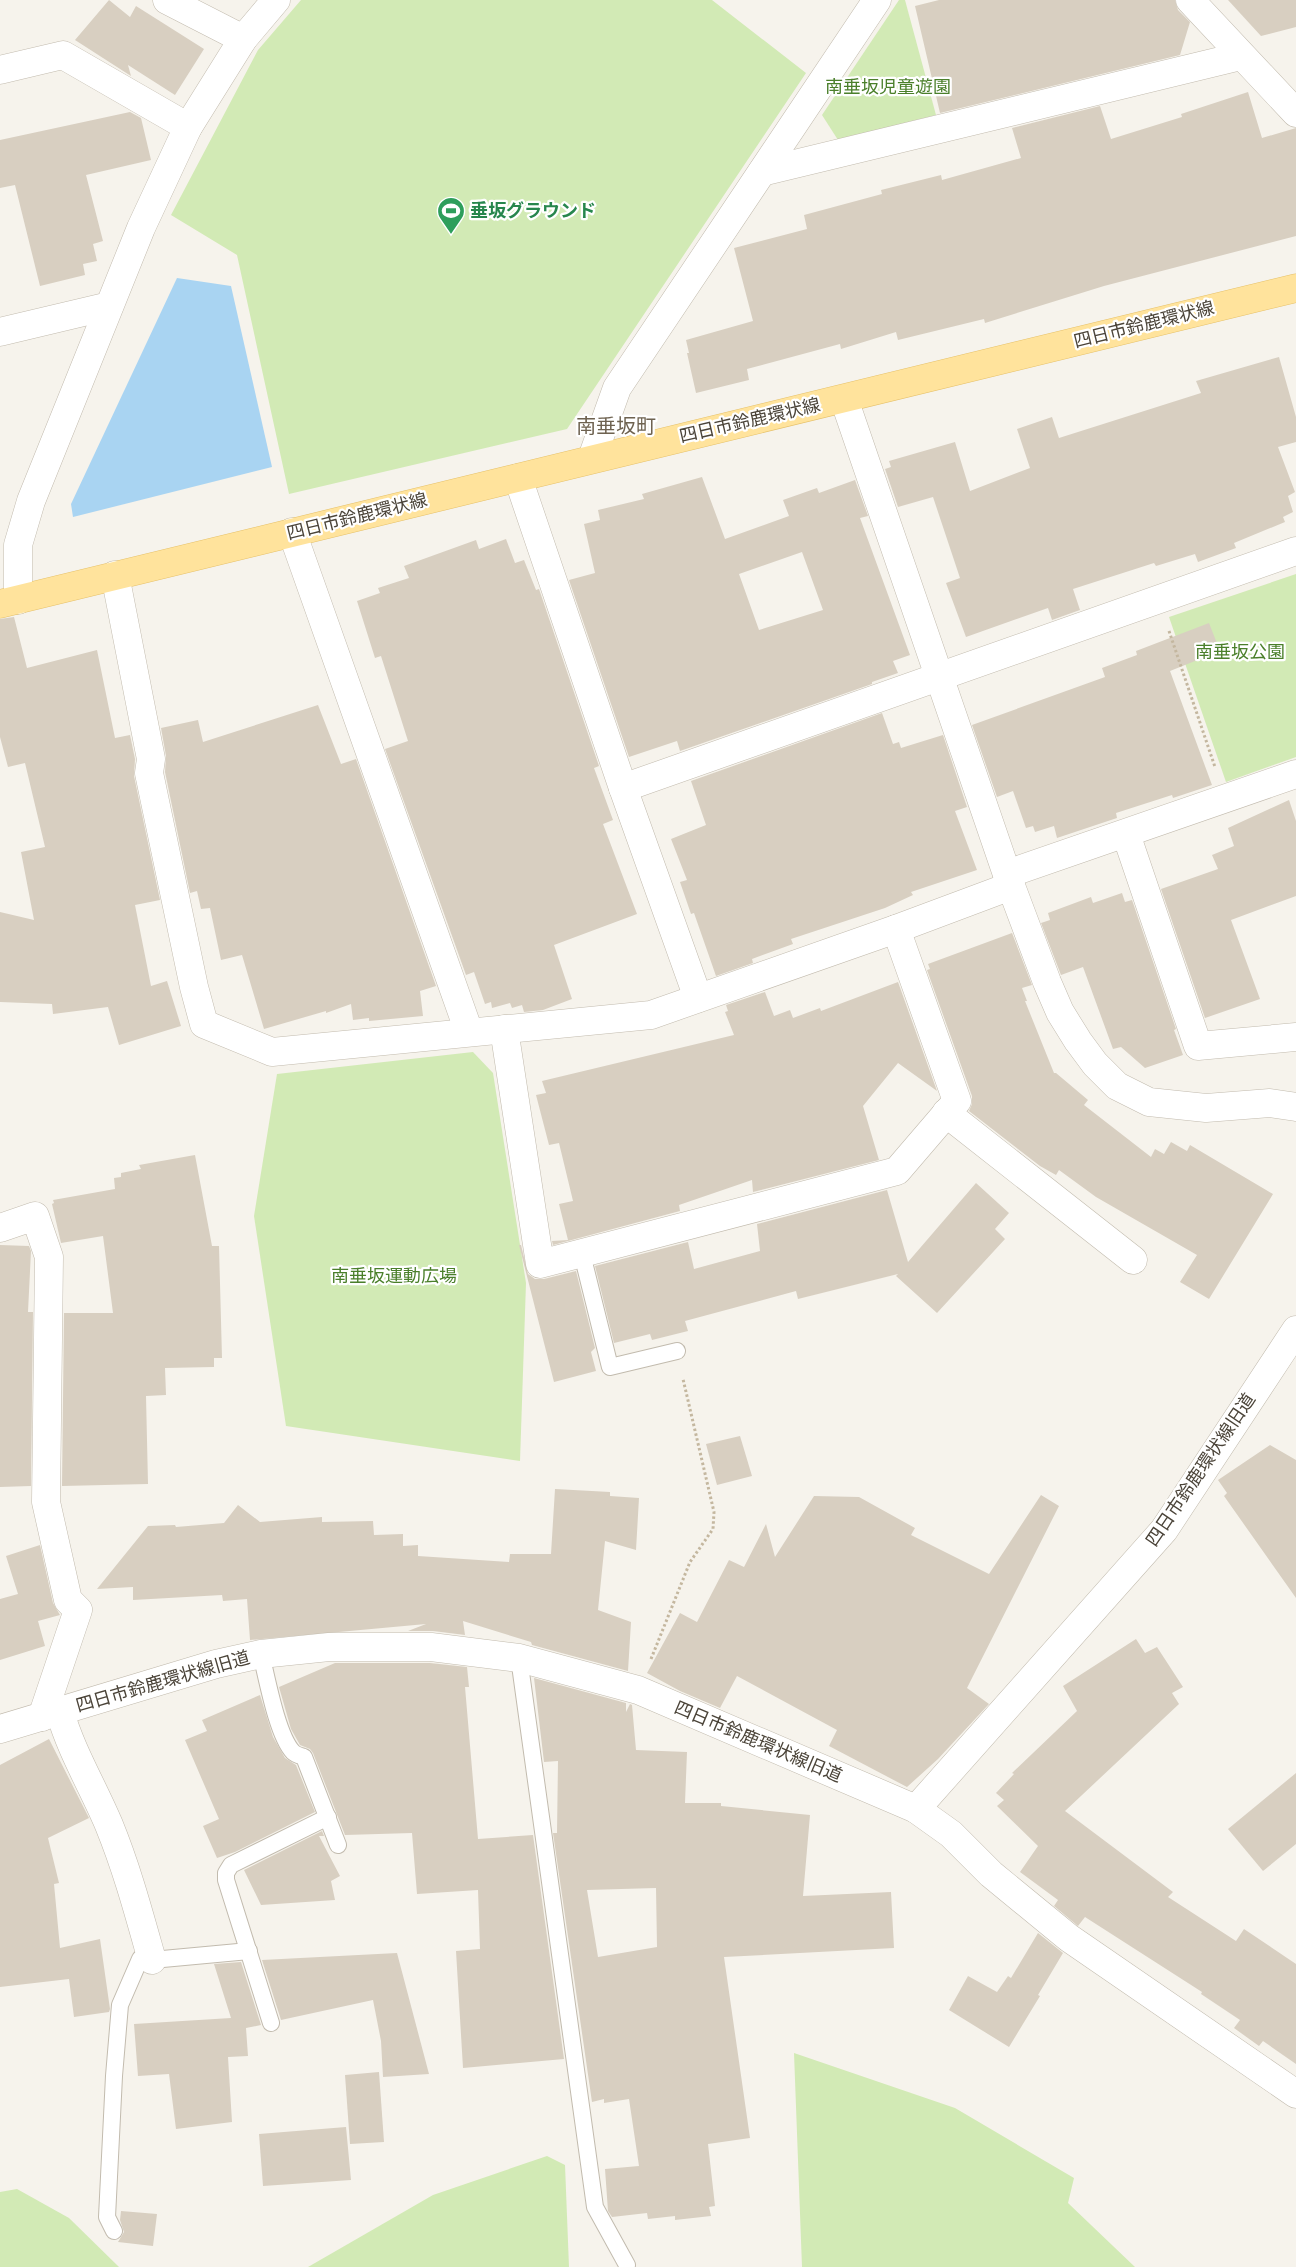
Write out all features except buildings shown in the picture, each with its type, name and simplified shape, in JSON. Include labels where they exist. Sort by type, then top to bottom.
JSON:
[{"type":"main road","name":"四日市鈴鹿環状線","points":[[9,602],[518,478],[592,458],[1296,289]]},
{"type":"street","points":[[167,0],[243,39]]},
{"type":"street","points":[[9,602],[18,545],[31,501],[141,228],[188,127],[243,39],[276,0]]},
{"type":"street","points":[[592,458],[617,388],[877,0]]},
{"type":"street","points":[[1190,0],[1296,113]]},
{"type":"street","points":[[0,70],[63,55],[188,127]]},
{"type":"street","points":[[762,172],[1241,56]]},
{"type":"street","points":[[0,332],[109,306]]},
{"type":"street","points":[[844,399],[1009,880],[1046,982],[1060,1012],[1095,1064],[1117,1086],[1149,1102],[1206,1108],[1270,1103],[1296,1107]]},
{"type":"street","points":[[518,478],[623,788],[698,998]]},
{"type":"street","points":[[292,532],[469,1032]]},
{"type":"street","points":[[623,788],[1296,551]]},
{"type":"street","points":[[115,575],[151,759],[149,773],[194,987],[204,1024],[272,1052],[651,1015],[896,929],[1009,880],[1126,834],[1296,774]]},
{"type":"street","points":[[1126,834],[1198,1046],[1296,1037]]},
{"type":"street","points":[[504,1029],[540,1264],[897,1172],[957,1101],[896,929]]},
{"type":"street","points":[[946,1113],[1133,1260]]},
{"type":"street","points":[[0,1228],[35,1216],[49,1258],[46,1502],[68,1600],[78,1610],[51,1714],[66,1732],[108,1823],[127,1871],[152,1960]]},
{"type":"street","name":"四日市鈴鹿環状線旧道","points":[[0,1729],[216,1664],[260,1654],[328,1647],[431,1647],[519,1658],[638,1690],[916,1809],[1164,1530],[1296,1330]]},
{"type":"street","points":[[916,1809],[951,1834],[991,1874],[1069,1938],[1296,2094]]},
{"type":"lane","points":[[582,1254],[610,1367],[677,1351]]},
{"type":"lane","points":[[260,1654],[278,1718],[288,1743],[294,1753],[304,1757],[338,1845]]},
{"type":"lane","points":[[519,1658],[595,2207],[627,2265]]},
{"type":"lane","points":[[271,2023],[226,1880],[226,1872],[231,1866],[328,1817]]},
{"type":"lane","points":[[114,2231],[107,2217],[114,2076],[120,2005],[140,1959],[152,1960],[249,1951]]},
{"type":"path","points":[[1158,599],[1226,798]]},
{"type":"path","points":[[638,1690],[690,1562],[713,1529],[714,1512],[677,1351]]},
{"type":"green space","name":"垂坂グラウンド","points":[[301,0],[712,0],[806,73],[567,429],[289,494],[237,255],[171,215],[258,50]]},
{"type":"green space","name":"南垂坂児童遊園","points":[[899,0],[905,0],[936,115],[838,140],[822,115]]},
{"type":"green space","name":"南垂坂公園","points":[[1296,574],[1296,757],[1226,782],[1169,617]]},
{"type":"green space","name":"南垂坂運動広場","points":[[473,1052],[493,1073],[526,1283],[520,1461],[286,1426],[254,1216],[277,1074]]},
{"type":"green space","points":[[794,2053],[955,2108],[1074,2178],[1068,2203],[1135,2267],[802,2267]]},
{"type":"green space","points":[[547,2156],[565,2165],[569,2267],[308,2267],[433,2195]]},
{"type":"green space","points":[[17,2189],[69,2218],[119,2267],[0,2267],[0,2192]]},
{"type":"water","points":[[177,278],[231,286],[272,467],[73,517],[71,504]]},
{"type":"place","name":"垂坂グラウンド","points":[[451,235]]},
{"type":"district","name":"南垂坂町","points":[[616,427]]}]
